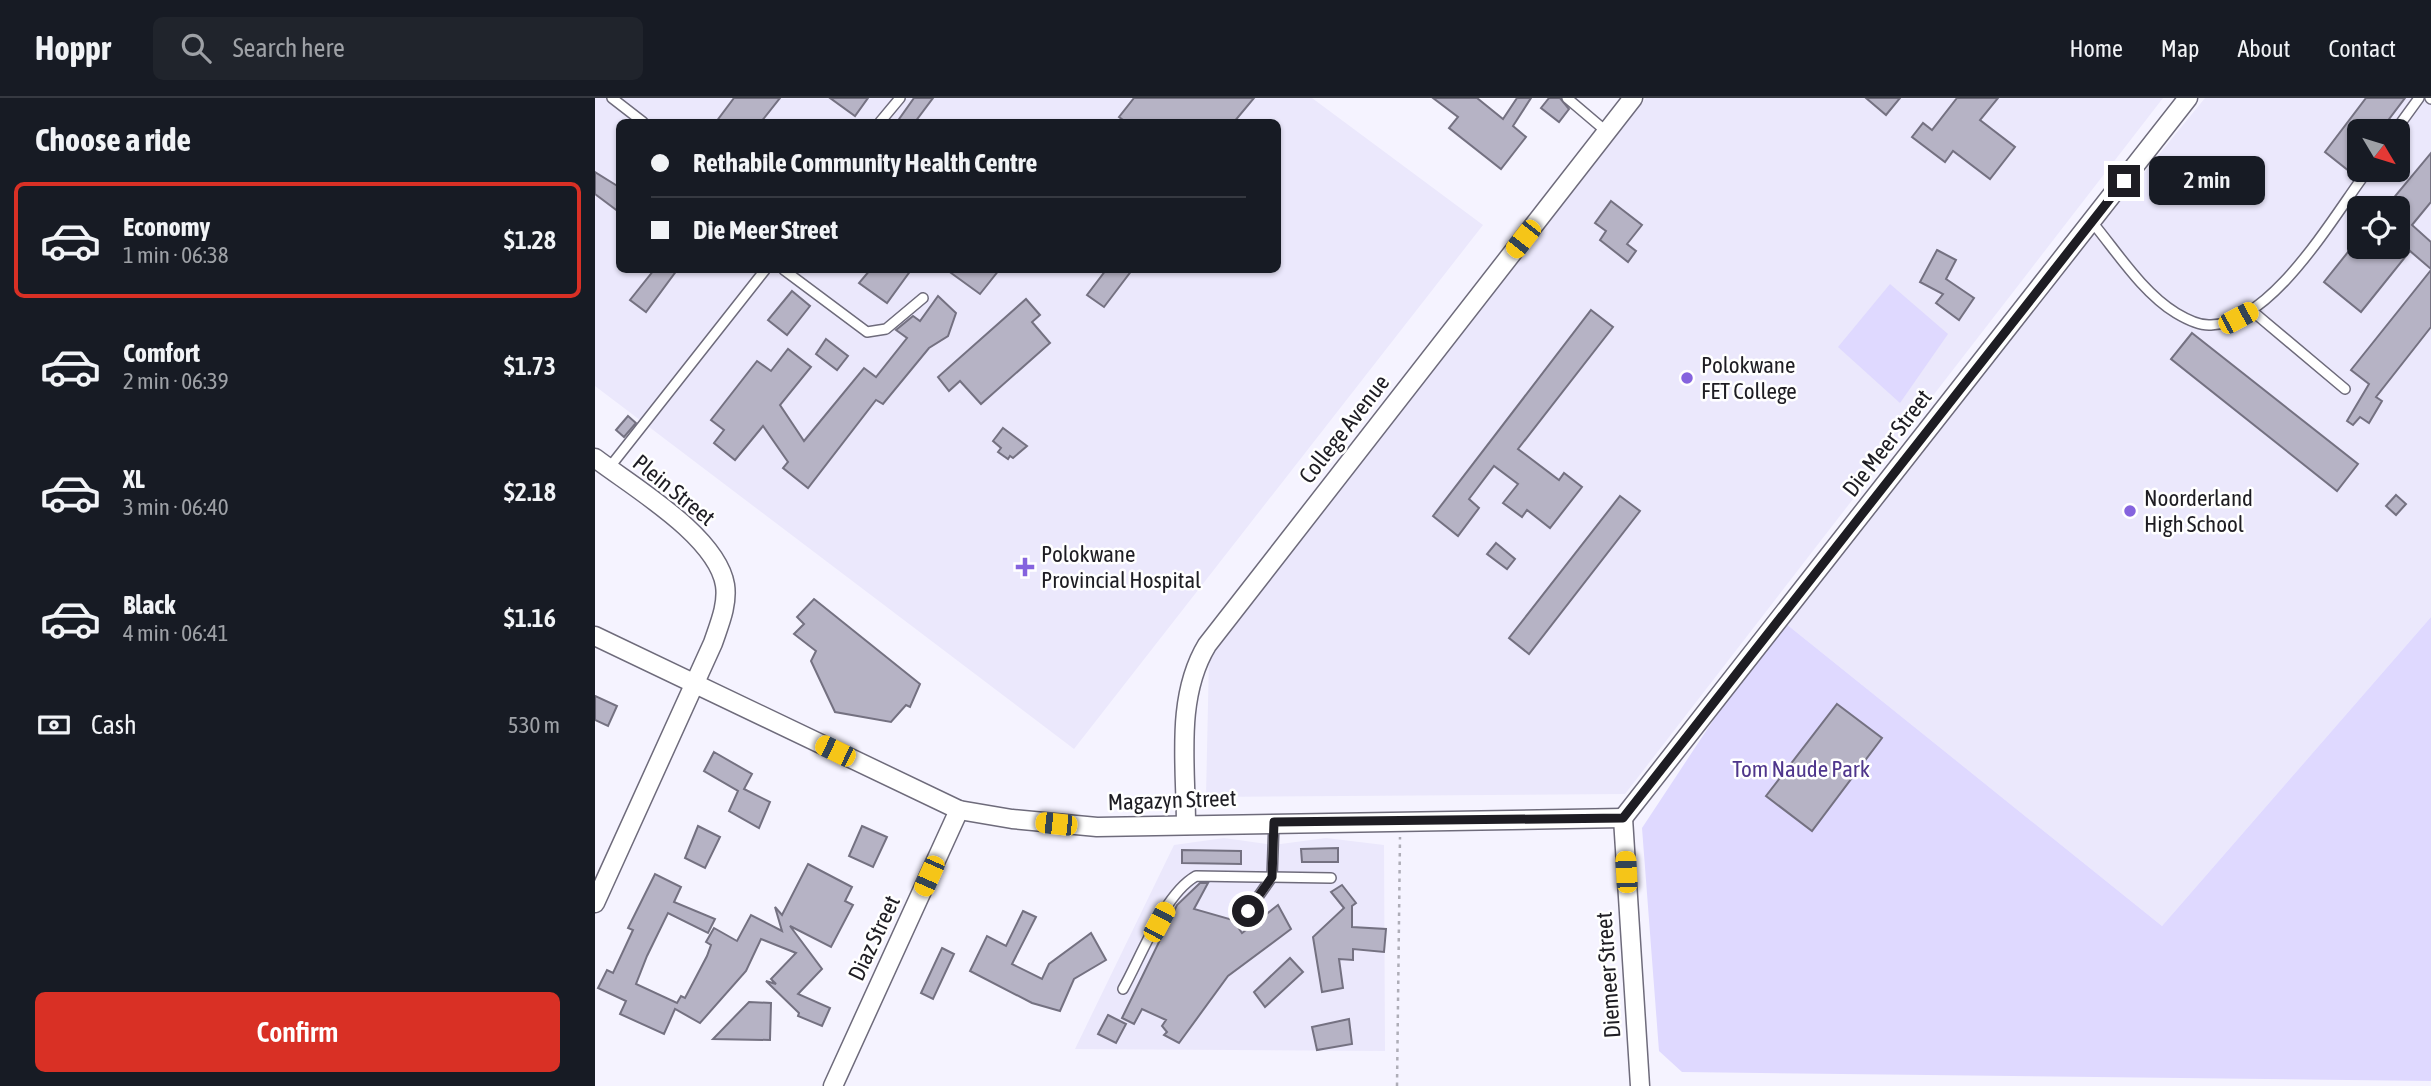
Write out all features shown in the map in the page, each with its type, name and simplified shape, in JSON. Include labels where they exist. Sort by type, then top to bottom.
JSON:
[{"type":"street","name":"College Avenue","points":[[1186,825],[1186,701],[1190,683],[1206,645],[1633,98]]},
{"type":"street","name":"Die Meer Street","points":[[1623,818],[2188,98]]},
{"type":"street","name":"Plein Street","points":[[595,903],[695,684],[721,618],[725,591],[719,570],[706,548],[691,532],[602,463]]},
{"type":"street","name":"Magazyn Street","points":[[595,636],[959,810],[1012,819],[1097,827],[1623,818]]},
{"type":"street","name":"Diaz Street","points":[[833,1086],[959,810]]},
{"type":"street","name":"Diemeer Street","points":[[1623,818],[1640,1086]]},
{"type":"lane","points":[[612,98],[639,119]]},
{"type":"lane","points":[[882,119],[900,98]]},
{"type":"lane","points":[[1567,98],[1607,132]]},
{"type":"lane","points":[[2404,119],[2419,98]]},
{"type":"lane","points":[[2092,222],[2151,292],[2176,313],[2195,322],[2214,325],[2251,310],[2269,297],[2359,182]]},
{"type":"lane","points":[[602,463],[762,273]]},
{"type":"lane","points":[[787,273],[867,332],[886,329],[923,298]]},
{"type":"lane","points":[[2251,310],[2345,389]]},
{"type":"lane","points":[[1248,911],[1272,877],[1274,822]]},
{"type":"lane","points":[[1123,989],[1171,900],[1184,884],[1206,875],[1331,878]]},
{"type":"path","points":[[1397,1086],[1400,821]]},
{"type":"shaded area","name":"Polokwane Provincial Hospital","points":[[595,98],[1312,98],[1483,225],[1074,749],[595,386]]},
{"type":"shaded area","name":"Polokwane FET College","points":[[1646,98],[2163,98],[1625,794],[1206,797],[1209,658]]},
{"type":"shaded area","name":"Noorderland High School","points":[[2205,98],[2431,98],[2431,617],[2162,926],[1780,619]],"holes":[[[2396,495],[2406,504],[2396,515],[2386,506]]]},
{"type":"shaded area","points":[[1224,838],[1273,845],[1326,838],[1384,845],[1385,1051],[1075,1049],[1174,845]]},
{"type":"green space","points":[[1890,284],[1948,334],[1900,403],[1838,347]]},
{"type":"green space","name":"Tom Naude Park","points":[[2431,617],[2431,1081],[1682,1072],[1659,1051],[1642,828],[1780,619],[2162,926]]},
{"type":"building","points":[[734,98],[780,98],[763,119],[718,119]]},
{"type":"building","points":[[830,98],[868,98],[855,116]]},
{"type":"building","points":[[914,98],[933,98],[917,119],[899,119]]},
{"type":"building","points":[[1134,98],[1254,98],[1236,119],[1119,117]]},
{"type":"building","points":[[1433,98],[1477,98],[1503,119],[1517,98],[1531,98],[1513,126],[1526,137],[1501,169],[1449,128],[1458,117]]},
{"type":"building","points":[[1549,98],[1560,98],[1569,109],[1559,122],[1541,108]]},
{"type":"building","points":[[1866,98],[1900,98],[1886,115]]},
{"type":"building","points":[[1957,98],[1998,98],[1980,120],[2015,147],[1990,179],[1953,151],[1945,162],[1912,137],[1923,123],[1932,130]]},
{"type":"building","points":[[2366,98],[2405,98],[2389,119],[2350,119]]},
{"type":"building","points":[[2347,123],[2347,169],[2325,152]]},
{"type":"building","points":[[2431,153],[2431,202],[2412,225],[2431,242],[2431,269],[2410,251],[2410,196],[2395,196],[2407,182],[2410,182],[2410,178]]},
{"type":"building","points":[[595,172],[616,185],[616,210],[595,194]]},
{"type":"building","points":[[1611,201],[1642,225],[1627,244],[1636,251],[1628,262],[1600,240],[1606,231],[1595,223]]},
{"type":"building","points":[[1937,250],[1956,260],[1946,279],[1974,298],[1959,320],[1936,303],[1943,294],[1920,282]]},
{"type":"building","points":[[2347,253],[2347,259],[2404,259],[2361,312],[2324,282]]},
{"type":"building","points":[[2431,270],[2431,327],[2376,397],[2382,401],[2369,423],[2360,417],[2353,425],[2347,421],[2369,384],[2351,370]]},
{"type":"building","points":[[652,273],[675,273],[646,312],[630,300]]},
{"type":"building","points":[[867,273],[909,273],[887,303],[859,283]]},
{"type":"building","points":[[951,273],[997,273],[980,294]]},
{"type":"building","points":[[1104,273],[1130,273],[1104,307],[1087,295]]},
{"type":"building","points":[[792,291],[810,306],[787,335],[768,320]]},
{"type":"building","points":[[938,296],[956,313],[948,336],[929,348],[883,404],[876,400],[808,488],[783,468],[788,462],[763,426],[735,460],[714,443],[724,430],[711,420],[757,361],[771,371],[788,349],[811,367],[780,405],[804,441],[864,368],[876,377],[907,338],[896,330],[913,316],[920,321]]},
{"type":"building","points":[[1026,299],[1040,315],[1032,322],[1050,343],[981,404],[960,381],[949,391],[938,377]]},
{"type":"building","points":[[1591,310],[1613,327],[1518,449],[1559,480],[1564,473],[1582,487],[1550,528],[1527,510],[1522,517],[1503,503],[1518,484],[1494,466],[1469,499],[1479,508],[1458,536],[1433,516]]},
{"type":"building","points":[[2192,333],[2358,464],[2337,491],[2171,359]]},
{"type":"building","points":[[826,339],[848,356],[837,370],[816,354]]},
{"type":"building","points":[[628,416],[636,423],[624,437],[616,430]]},
{"type":"building","points":[[1003,428],[1027,446],[1013,458],[1010,456],[1008,459],[998,452],[1001,448],[993,441]]},
{"type":"building","points":[[2396,495],[2406,504],[2396,515],[2386,506]]},
{"type":"building","points":[[1620,496],[1640,511],[1529,654],[1509,638]]},
{"type":"building","points":[[1496,543],[1515,559],[1507,569],[1487,554]]},
{"type":"building","points":[[814,599],[920,684],[910,707],[906,705],[891,722],[835,712],[811,661],[816,651],[794,634],[804,624],[797,617]]},
{"type":"building","points":[[595,696],[617,706],[608,726],[595,720]]},
{"type":"building","points":[[1837,704],[1882,738],[1812,831],[1766,796]]},
{"type":"building","points":[[714,752],[752,774],[744,789],[770,802],[759,828],[729,811],[738,791],[704,771]]},
{"type":"building","points":[[698,826],[720,837],[705,868],[685,858]]},
{"type":"building","points":[[862,826],[887,837],[873,867],[849,856]]},
{"type":"building","points":[[1338,848],[1338,862],[1302,862],[1301,849]]},
{"type":"building","points":[[1182,850],[1241,851],[1241,864],[1182,863]]},
{"type":"building","points":[[808,864],[852,887],[845,901],[853,905],[831,947],[790,926],[822,969],[798,994],[830,1008],[822,1026],[798,1016],[799,1013],[766,981],[776,984],[771,979],[796,953],[761,939],[746,971],[700,1023],[675,1009],[664,1034],[620,1014],[626,1001],[598,988],[607,970],[613,973],[633,930],[628,928],[655,874],[681,887],[674,902],[715,919],[708,933],[668,913],[647,956],[636,984],[677,1003],[681,996],[685,998],[707,956],[711,945],[706,942],[714,928],[737,941],[751,915],[782,931],[775,907],[782,915]]},
{"type":"building","points":[[1200,883],[1208,883],[1194,909],[1233,920],[1242,933],[1278,905],[1291,929],[1228,976],[1179,1043],[1164,1035],[1167,1032],[1162,1026],[1166,1020],[1142,1009],[1134,1024],[1122,1018],[1177,905]]},
{"type":"building","points":[[1342,885],[1356,903],[1352,906],[1352,927],[1386,929],[1384,952],[1353,949],[1353,960],[1339,959],[1343,988],[1322,992],[1313,937],[1344,908],[1331,892]]},
{"type":"building","points":[[1023,911],[1036,917],[1012,964],[1042,979],[1049,964],[1091,933],[1106,960],[1074,979],[1060,1011],[1032,1003],[970,971],[987,936],[1006,946]]},
{"type":"building","points":[[942,948],[954,954],[933,999],[921,993]]},
{"type":"building","points":[[1290,958],[1303,972],[1265,1007],[1254,992]]},
{"type":"building","points":[[749,1002],[771,1003],[770,1040],[713,1039]]},
{"type":"building","points":[[1108,1015],[1126,1024],[1116,1043],[1098,1034]]},
{"type":"building","points":[[1349,1019],[1352,1044],[1317,1050],[1312,1027]]},
{"type":"place","name":"Polokwane FET College","points":[[1687,378]]},
{"type":"place","name":"Noorderland High School","points":[[2130,511]]},
{"type":"place","name":"Polokwane Provincial Hospital","points":[[1025,567]]},
{"type":"route","points":[[1248,911],[1272,877],[1274,822],[1623,818],[2124,181]]}]
